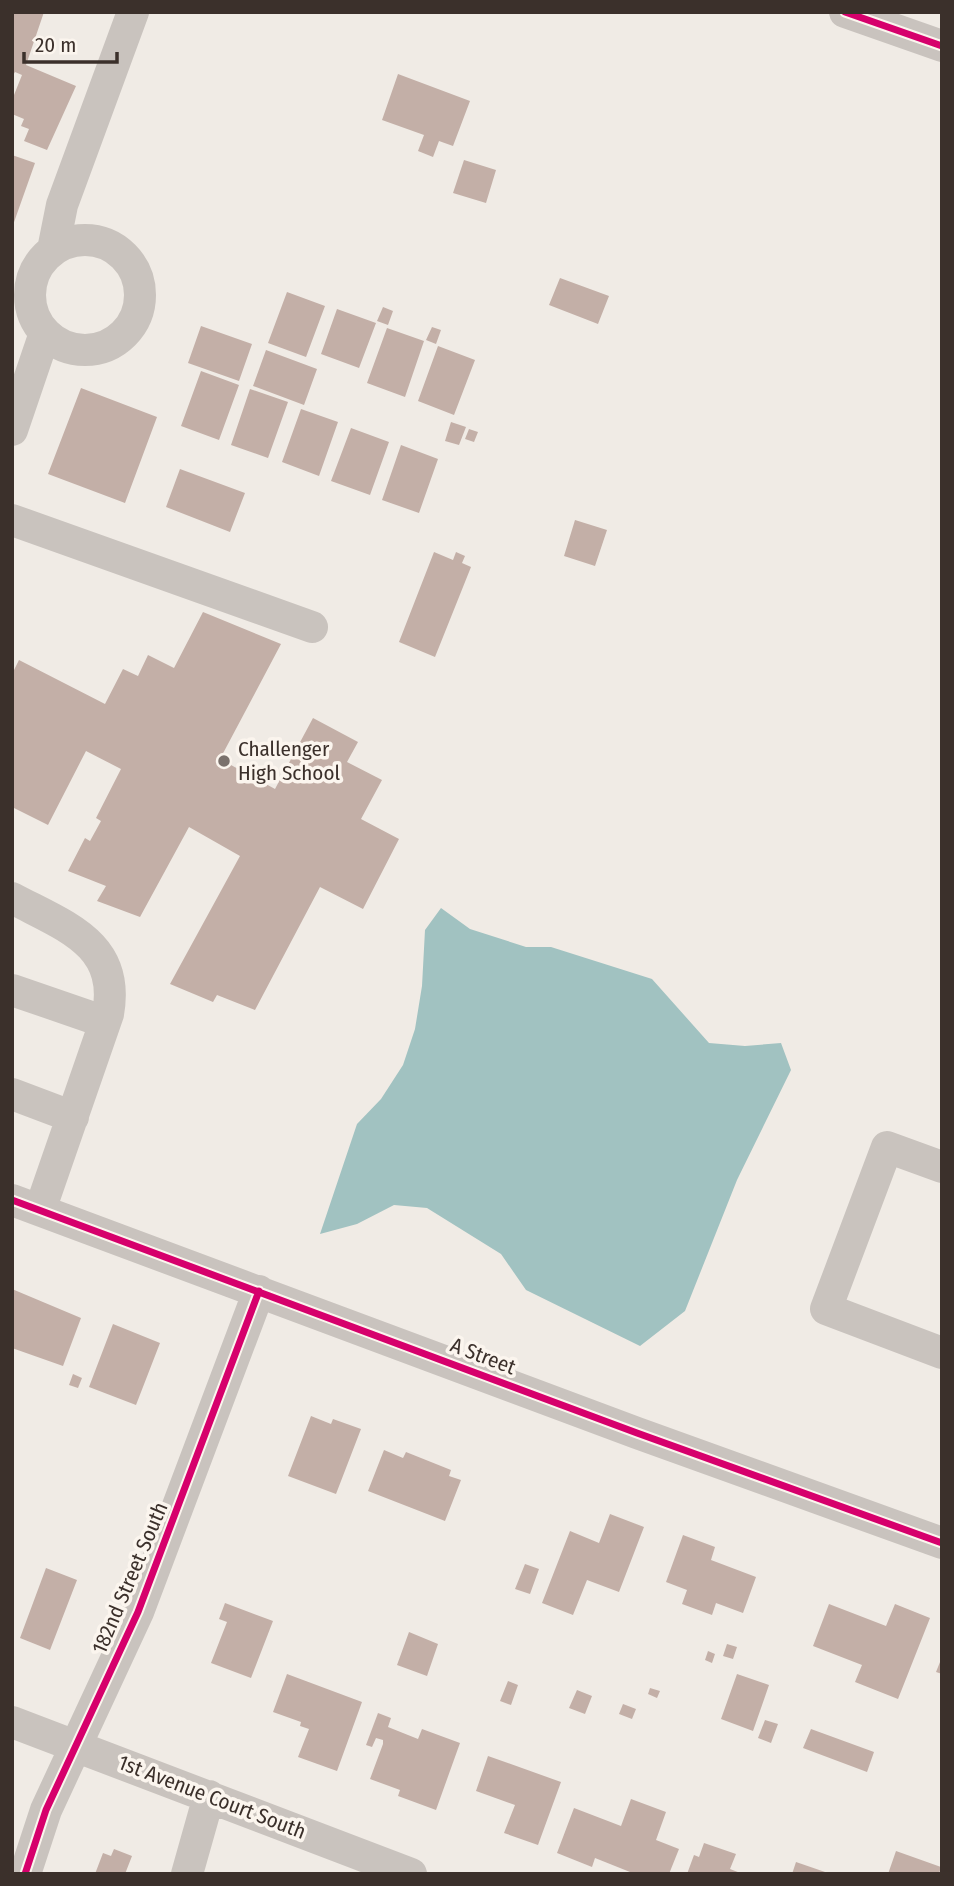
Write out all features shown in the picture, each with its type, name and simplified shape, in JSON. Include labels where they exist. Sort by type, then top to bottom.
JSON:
[{"type":"street","points":[[52,250],[62,205],[134,12]]},
{"type":"street","points":[[845,12],[942,47]]},
{"type":"street","points":[[85,239],[103,242],[118,250],[131,262],[138,278],[141,296],[138,313],[130,329],[116,342],[98,349],[70,348],[45,333],[34,318],[31,290],[40,263],[52,250],[68,242],[85,239]]},
{"type":"street","points":[[12,430],[45,333]]},
{"type":"street","points":[[12,520],[313,627]]},
{"type":"street","points":[[12,898],[86,938],[108,974],[112,993],[105,1023],[73,1116],[26,1205]]},
{"type":"street","points":[[12,990],[105,1023]]},
{"type":"street","points":[[12,1094],[73,1116]]},
{"type":"street","points":[[942,1167],[887,1147],[826,1309],[942,1353]]},
{"type":"street","name":"A Street","points":[[26,1205],[638,1433],[942,1542]]},
{"type":"street","name":"182nd Street South","points":[[25,1874],[46,1810],[138,1612],[259,1291]]},
{"type":"street","name":"1st Avenue Court South","points":[[12,1721],[411,1874]]},
{"type":"street","points":[[187,1874],[209,1796]]},
{"type":"water","points":[[441,908],[470,929],[526,947],[551,947],[652,979],[709,1043],[745,1046],[781,1043],[791,1070],[737,1180],[685,1311],[640,1346],[526,1290],[501,1254],[427,1208],[394,1205],[357,1224],[320,1234],[357,1124],[381,1099],[403,1065],[415,1029],[422,986],[425,930]]},
{"type":"building","points":[[12,12],[44,12],[26,65],[76,86],[47,150],[24,141],[29,129],[21,126],[24,119],[12,114],[12,100],[22,75],[15,72],[12,77]]},
{"type":"building","points":[[398,74],[470,101],[453,146],[439,141],[433,157],[418,151],[424,135],[382,120]]},
{"type":"building","points":[[12,155],[35,163],[13,225],[12,225]]},
{"type":"building","points":[[464,160],[496,170],[486,203],[453,193]]},
{"type":"building","points":[[560,278],[609,296],[598,324],[549,305]]},
{"type":"building","points":[[287,292],[325,306],[306,357],[268,343]]},
{"type":"building","points":[[383,307],[393,311],[388,325],[377,321]]},
{"type":"building","points":[[337,309],[376,323],[359,368],[321,354]]},
{"type":"building","points":[[201,326],[252,344],[239,381],[188,363]]},
{"type":"building","points":[[432,327],[441,330],[436,344],[426,340]]},
{"type":"building","points":[[387,328],[424,341],[405,397],[367,383]]},
{"type":"building","points":[[438,346],[475,360],[454,415],[418,401]]},
{"type":"building","points":[[266,350],[317,369],[304,405],[253,386]]},
{"type":"building","points":[[201,371],[239,385],[219,440],[181,426]]},
{"type":"building","points":[[81,388],[157,417],[125,503],[48,474]]},
{"type":"building","points":[[250,389],[288,402],[268,458],[231,445]]},
{"type":"building","points":[[301,409],[338,422],[319,476],[282,462]]},
{"type":"building","points":[[451,422],[466,427],[459,445],[445,441]]},
{"type":"building","points":[[351,428],[389,442],[370,495],[331,481]]},
{"type":"building","points":[[469,429],[478,432],[474,442],[465,439]]},
{"type":"building","points":[[401,445],[438,459],[419,513],[382,500]]},
{"type":"building","points":[[180,469],[245,493],[230,532],[166,507]]},
{"type":"building","points":[[575,520],[607,530],[595,566],[564,556]]},
{"type":"building","points":[[434,552],[453,560],[456,552],[465,556],[462,563],[471,567],[435,657],[399,642]]},
{"type":"building","points":[[203,612],[281,644],[220,759],[275,789],[313,718],[358,742],[347,762],[382,780],[361,819],[399,839],[363,909],[320,887],[255,1010],[217,995],[213,1002],[170,984],[240,856],[189,827],[140,917],[97,901],[106,886],[68,871],[85,838],[90,841],[101,821],[96,818],[121,769],[86,751],[48,825],[12,807],[12,674],[19,660],[105,704],[123,669],[138,676],[148,655],[174,668]]},
{"type":"building","points":[[12,1289],[81,1318],[63,1366],[12,1348]]},
{"type":"building","points":[[113,1324],[160,1343],[136,1405],[89,1387]]},
{"type":"building","points":[[73,1374],[82,1378],[78,1388],[69,1385]]},
{"type":"building","points":[[311,1416],[331,1424],[333,1419],[361,1429],[336,1494],[288,1476]]},
{"type":"building","points":[[384,1450],[403,1458],[406,1452],[451,1470],[449,1476],[461,1480],[445,1521],[368,1491]]},
{"type":"building","points":[[610,1514],[644,1527],[619,1592],[587,1580],[573,1615],[542,1603],[570,1531],[599,1543]]},
{"type":"building","points":[[683,1535],[715,1547],[711,1560],[756,1577],[743,1613],[716,1603],[712,1615],[682,1604],[687,1590],[666,1582]]},
{"type":"building","points":[[525,1564],[539,1569],[530,1594],[515,1589]]},
{"type":"building","points":[[46,1568],[77,1580],[50,1650],[20,1638]]},
{"type":"building","points":[[225,1603],[273,1621],[251,1678],[211,1663],[227,1622],[219,1619]]},
{"type":"building","points":[[829,1604],[886,1626],[895,1604],[930,1618],[898,1699],[855,1682],[862,1665],[813,1646]]},
{"type":"building","points":[[409,1632],[438,1644],[427,1676],[397,1665]]},
{"type":"building","points":[[727,1644],[737,1647],[733,1659],[723,1656]]},
{"type":"building","points":[[708,1651],[715,1654],[712,1663],[705,1660]]},
{"type":"building","points":[[942,1657],[942,1674],[936,1672]]},
{"type":"building","points":[[287,1674],[362,1702],[337,1771],[298,1757],[309,1729],[300,1726],[301,1722],[273,1712]]},
{"type":"building","points":[[737,1674],[769,1685],[753,1731],[721,1719]]},
{"type":"building","points":[[508,1681],[518,1685],[511,1705],[500,1701]]},
{"type":"building","points":[[650,1688],[660,1691],[657,1698],[648,1694]]},
{"type":"building","points":[[577,1690],[592,1696],[585,1714],[569,1708]]},
{"type":"building","points":[[623,1704],[636,1709],[632,1719],[619,1714]]},
{"type":"building","points":[[378,1713],[391,1718],[388,1727],[418,1739],[422,1729],[460,1743],[436,1810],[398,1796],[400,1790],[370,1779],[383,1744],[383,1740],[376,1738],[372,1747],[366,1745]]},
{"type":"building","points":[[765,1720],[778,1724],[771,1743],[758,1738]]},
{"type":"building","points":[[811,1729],[874,1752],[867,1772],[803,1748]]},
{"type":"building","points":[[488,1756],[561,1782],[538,1845],[504,1833],[515,1805],[476,1791]]},
{"type":"building","points":[[631,1799],[666,1812],[656,1840],[679,1849],[669,1874],[635,1874],[595,1858],[592,1867],[557,1853],[574,1808],[621,1826]]},
{"type":"building","points":[[704,1843],[736,1854],[730,1869],[743,1874],[687,1874],[694,1855],[699,1857]]},
{"type":"building","points":[[114,1849],[132,1856],[125,1874],[95,1874],[103,1853],[111,1856]]},
{"type":"building","points":[[896,1851],[941,1867],[939,1874],[888,1874]]},
{"type":"building","points":[[796,1862],[828,1873],[828,1874],[792,1874]]},
{"type":"cycle path","points":[[845,12],[942,46]]},
{"type":"cycle path","points":[[12,1200],[637,1433],[942,1543]]},
{"type":"cycle path","points":[[25,1874],[46,1810],[138,1612],[259,1291]]},
{"type":"place","name":"Challenger High School","points":[[224,761]]}]
